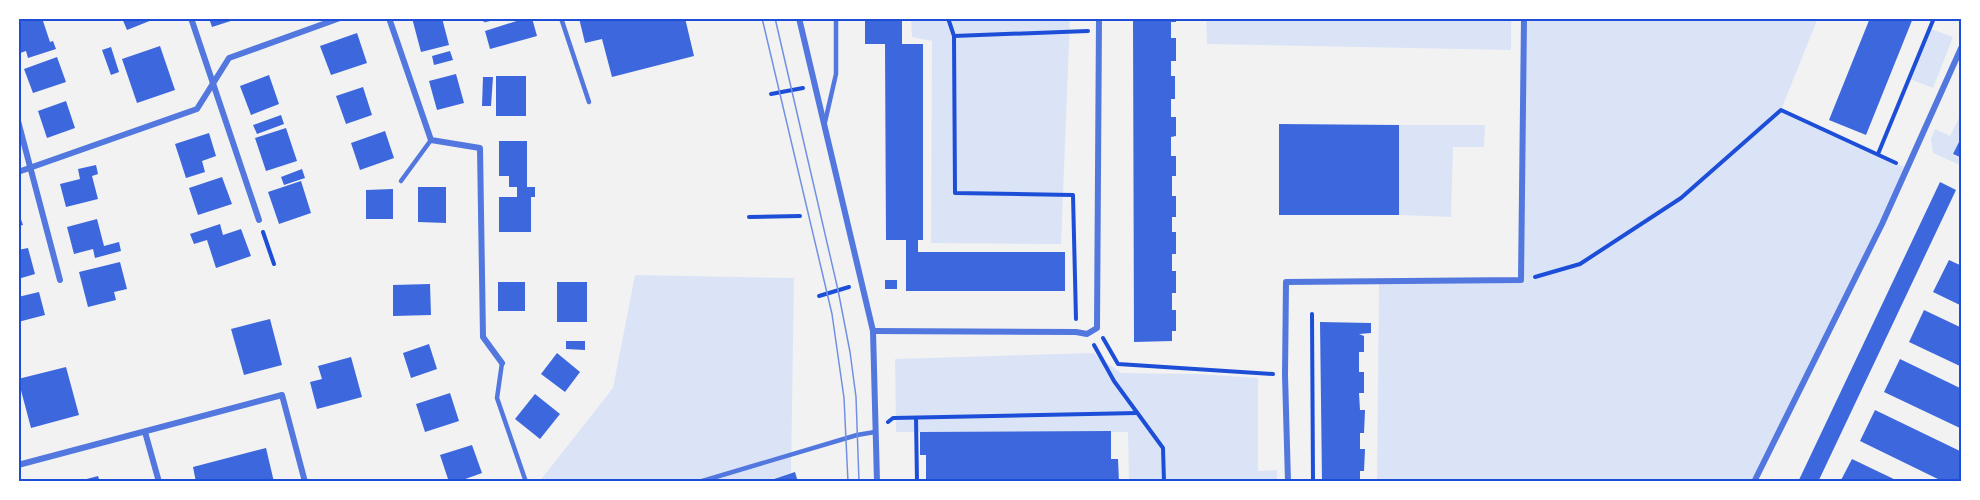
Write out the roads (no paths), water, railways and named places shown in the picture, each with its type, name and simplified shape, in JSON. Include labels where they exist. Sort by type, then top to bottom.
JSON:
[{"type":"street","points":[[191,18],[259,220]]},
{"type":"street","points":[[18,172],[197,109],[229,58],[340,18]]},
{"type":"street","points":[[389,18],[431,140],[480,148],[483,337],[502,363]]},
{"type":"street","points":[[799,18],[873,331],[877,482]]},
{"type":"street","points":[[873,331],[1076,332],[1087,334],[1097,328],[1099,18]]},
{"type":"street","points":[[1288,482],[1285,375],[1286,282],[1521,280],[1524,18]]},
{"type":"street","points":[[1754,482],[1907,168],[1962,46]]},
{"type":"street","points":[[18,121],[60,280]]},
{"type":"street","points":[[18,465],[282,395],[305,482]]},
{"type":"street","points":[[145,432],[159,482]]},
{"type":"lane","points":[[485,20],[492,18]]},
{"type":"lane","points":[[561,18],[589,102]]},
{"type":"lane","points":[[825,122],[836,74],[836,18]]},
{"type":"lane","points":[[401,181],[431,140]]},
{"type":"lane","points":[[502,363],[497,398],[526,482]]},
{"type":"lane","points":[[699,482],[857,435],[875,432]]},
{"type":"tram line","points":[[762,18],[832,314],[844,398],[848,482]]},
{"type":"tram line","points":[[775,18],[838,290],[850,352],[856,397],[859,482]]}]
